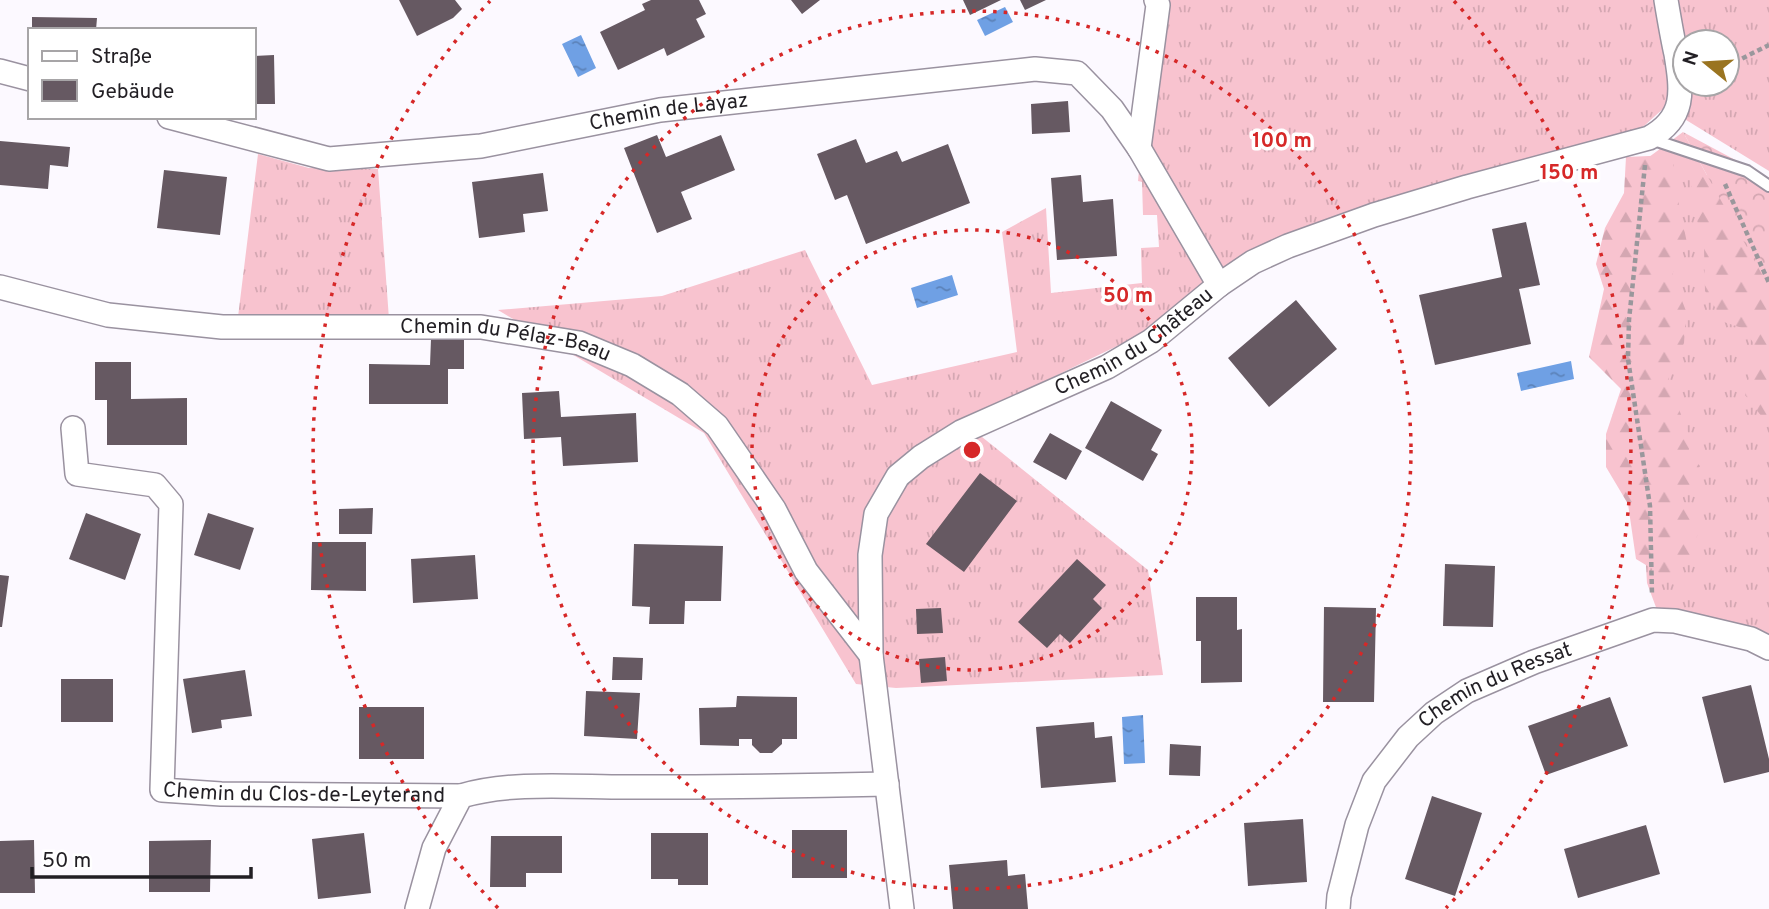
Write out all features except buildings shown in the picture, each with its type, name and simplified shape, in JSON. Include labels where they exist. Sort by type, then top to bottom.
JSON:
[{"type":"street","points":[[1139,148],[1158,5],[1156,0]]},
{"type":"street","name":"Chemin du Château","points":[[902,909],[871,655],[870,555],[876,514],[898,476],[921,457],[961,432],[1107,366],[1151,341],[1219,285],[1253,262],[1374,215],[1648,138],[1663,130],[1673,119],[1680,102],[1681,84],[1666,0]]},
{"type":"street","name":"Chemin de Layaz","points":[[177,119],[329,159],[481,146],[660,110],[1035,69],[1077,73],[1112,109],[1139,148],[1219,285]]},
{"type":"street","points":[[0,71],[28,78]]},
{"type":"street","name":"Chemin du Pélaz-Beau","points":[[0,287],[108,314],[222,327],[481,327],[579,343],[632,365],[680,394],[717,426],[774,509],[806,571],[871,655]]},
{"type":"street","name":"Chemin du Clos-de-Leyterand","points":[[73,428],[77,474],[155,485],[171,504],[162,790],[221,794],[461,796],[473,792],[530,787],[887,784]]},
{"type":"street","name":"Chemin du Ressat","points":[[1338,909],[1339,895],[1357,825],[1374,781],[1417,729],[1434,713],[1467,691],[1534,662],[1653,620],[1675,621],[1738,636],[1769,648]]},
{"type":"street","name":"Chemin du Clos-de-Leyterand","points":[[416,909],[434,848],[461,796]]},
{"type":"lane","points":[[1648,138],[1747,171],[1769,186]]},
{"type":"path","points":[[1741,59],[1769,45]]},
{"type":"path","points":[[1648,138],[1629,320],[1628,359],[1650,506],[1653,620]]},
{"type":"path","points":[[1708,156],[1719,171],[1769,283]]},
{"type":"green space","points":[[1155,0],[1769,0],[1769,171],[1665,107],[1644,126],[1615,140],[1475,175],[1307,226],[1220,269],[1144,162],[1203,282],[1144,333],[962,421],[1148,570],[1163,675],[896,688],[856,684],[704,433],[498,310],[662,296],[805,250],[872,385],[1017,352],[1002,232],[1046,208],[1051,293],[1142,283],[1141,248],[1159,247],[1157,215],[1143,215],[1142,182],[1138,181]]},
{"type":"green space","points":[[1683,132],[1769,287],[1769,651],[1657,610],[1647,583],[1634,365],[1649,157]]},
{"type":"green space","points":[[1683,132],[1769,178],[1769,287]]},
{"type":"green space","points":[[258,154],[309,168],[378,169],[389,319],[238,317]]},
{"type":"green space","points":[[1672,155],[1687,243],[1672,275],[1686,311],[1684,343],[1666,384],[1691,441],[1688,453],[1700,466],[1682,499],[1700,523],[1692,559],[1669,579],[1636,559],[1628,504],[1606,467],[1606,434],[1621,389],[1589,357],[1604,289],[1596,264],[1605,228],[1624,193],[1626,157]]},
{"type":"green space","points":[[1692,170],[1713,177],[1769,250],[1769,426],[1745,395],[1756,346],[1742,328],[1724,322],[1705,291],[1704,247],[1691,197]]},
{"type":"water","points":[[1005,7],[1013,22],[985,36],[977,20]]},
{"type":"water","points":[[581,35],[596,68],[578,77],[562,44]]},
{"type":"water","points":[[952,275],[958,295],[917,308],[911,288]]},
{"type":"water","points":[[1571,361],[1574,379],[1521,391],[1517,373]]},
{"type":"water","points":[[1143,715],[1145,763],[1124,764],[1122,717]]}]
